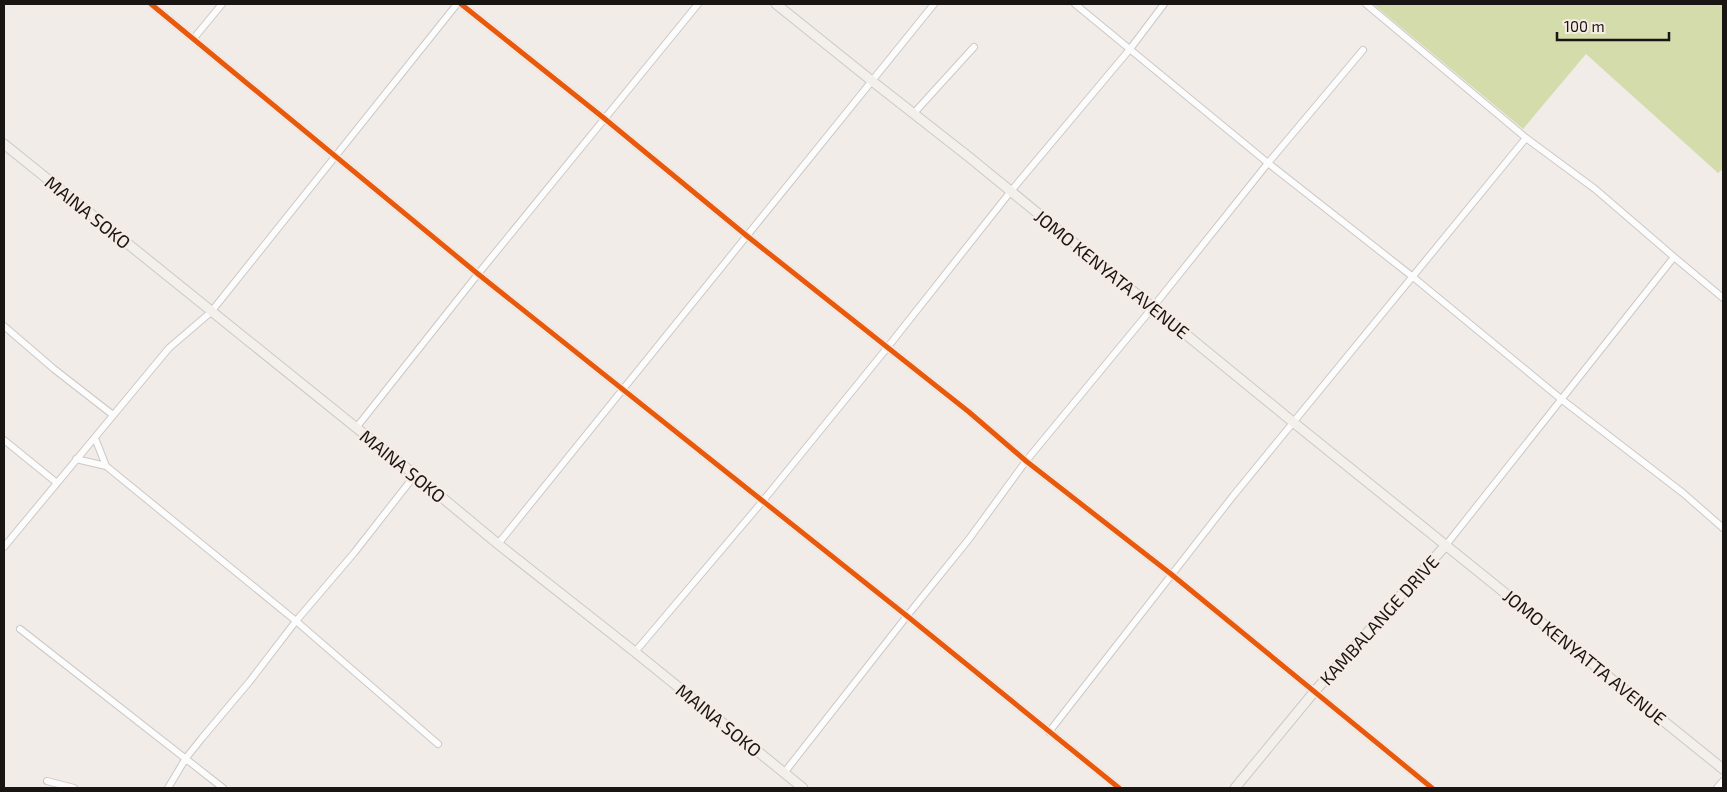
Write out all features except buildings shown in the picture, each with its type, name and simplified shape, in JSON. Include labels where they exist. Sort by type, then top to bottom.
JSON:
[{"type":"street","points":[[151,4],[478,274],[907,616],[1119,788]]},
{"type":"street","points":[[194,38],[222,4]]},
{"type":"street","points":[[4,547],[169,348],[211,312],[459,4],[605,119],[1026,461],[1171,574],[1432,788]]},
{"type":"street","points":[[356,428],[478,274],[698,4]]},
{"type":"street","name":"JOMO KENYATA AVENUE","points":[[776,4],[1011,191],[1293,422],[1446,544]]},
{"type":"street","points":[[498,544],[934,4]]},
{"type":"street","points":[[1075,4],[1268,163],[1413,276],[1561,399],[1683,493],[1723,528]]},
{"type":"street","points":[[635,652],[762,502],[1011,191],[1130,49],[1164,4]]},
{"type":"street","points":[[1366,4],[1526,138],[1596,189],[1723,298]]},
{"type":"street","points":[[914,113],[974,47]]},
{"type":"street","points":[[784,773],[969,539],[1026,461],[1153,307],[1268,163],[1363,50]]},
{"type":"street","points":[[1048,732],[1293,422],[1526,138]]},
{"type":"street","name":"MAINA SOKO","points":[[4,144],[803,788]]},
{"type":"street","points":[[1446,544],[1674,257]]},
{"type":"street","points":[[4,326],[61,375],[113,415]]},
{"type":"street","points":[[95,438],[106,466]]},
{"type":"street","points":[[4,440],[57,483]]},
{"type":"street","points":[[76,460],[106,466],[296,621],[438,744]]},
{"type":"street","points":[[168,788],[186,758],[296,621],[354,553],[415,474]]},
{"type":"street","name":"KAMBALANGE DRIVE","points":[[1235,788],[1314,692],[1446,544]]},
{"type":"street","name":"JOMO KENYATTA AVENUE","points":[[1446,544],[1723,769]]},
{"type":"street","points":[[20,629],[223,788]]},
{"type":"street","points":[[47,781],[74,788]]},
{"type":"street","points":[[1717,788],[1723,781]]},
{"type":"green space","points":[[1373,4],[1723,4],[1723,169],[1718,173],[1586,54],[1523,129]]},
{"type":"cycle path","points":[[151,4],[478,274],[907,616],[1119,788]]},
{"type":"cycle path","points":[[461,4],[747,236],[969,412],[1026,461],[1171,574],[1432,788]]}]
